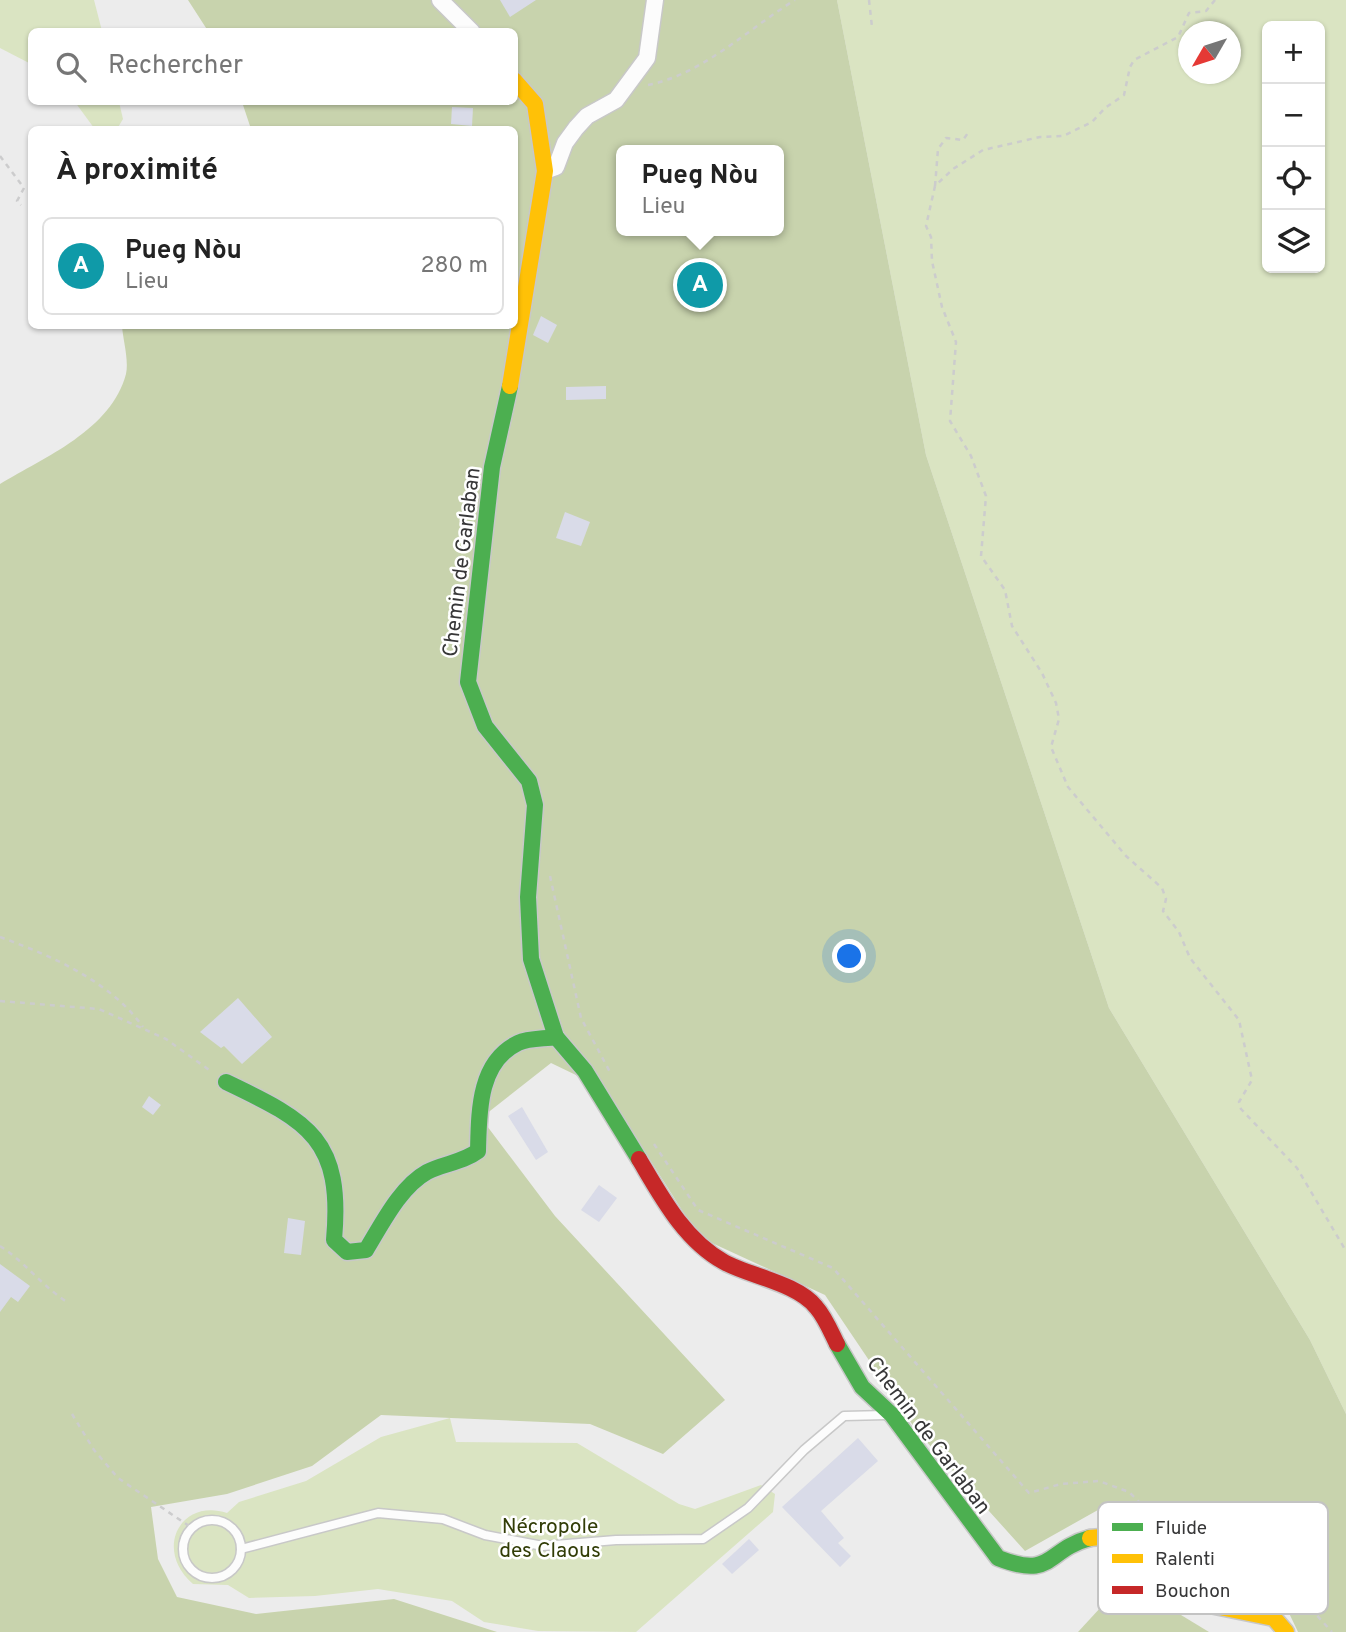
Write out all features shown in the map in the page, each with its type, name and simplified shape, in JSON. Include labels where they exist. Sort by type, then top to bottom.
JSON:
[{"type":"street","points":[[440,0],[468,28]]},
{"type":"street","points":[[545,171],[556,167],[565,143],[587,116],[616,100],[647,58],[655,0]]},
{"type":"street","name":"Chemin de Garlaban","points":[[518,85],[535,104],[545,171],[509,394],[492,467],[468,681],[485,726],[529,781],[534,805],[528,898],[531,959],[556,1037],[585,1071],[668,1206],[695,1241],[724,1262],[775,1281],[815,1305],[862,1387],[892,1415],[975,1531],[998,1558],[1023,1569],[1045,1564],[1078,1541],[1098,1536]]},
{"type":"street","points":[[226,1082],[282,1108],[319,1138],[332,1166],[340,1204],[334,1240],[347,1252],[366,1250],[399,1200],[426,1172],[463,1164],[478,1151],[479,1122],[491,1064],[517,1043],[556,1037]]},
{"type":"street","name":"Chemin de Garlaban","points":[[1254,1614],[1274,1618],[1286,1632]]},
{"type":"lane","points":[[241,1549],[378,1513],[443,1519],[485,1535],[543,1546],[616,1540],[703,1539],[748,1508],[804,1450],[844,1416],[892,1415]]},
{"type":"lane","points":[[209,1520],[221,1521],[231,1527],[239,1537],[241,1549],[239,1561],[231,1571],[221,1577],[197,1574],[188,1566],[183,1555],[183,1543],[192,1528],[209,1520]]},
{"type":"path","points":[[626,86],[641,87],[673,80],[695,69],[795,0]]},
{"type":"path","points":[[869,0],[872,27]]},
{"type":"path","points":[[936,186],[953,169],[983,150],[1040,136],[1063,136],[1093,122],[1105,108],[1124,95],[1130,67],[1135,60],[1178,37],[1189,13],[1206,11],[1215,0]]},
{"type":"path","points":[[970,130],[963,140],[946,138],[938,149],[936,186],[926,226],[931,237],[932,261],[942,307],[957,342],[950,421],[971,456],[986,496],[981,556],[1005,590],[1012,626],[1042,673],[1056,703],[1059,719],[1051,747],[1054,760],[1068,787],[1126,856],[1162,888],[1166,899],[1163,911],[1179,932],[1190,958],[1239,1020],[1252,1080],[1239,1102],[1241,1109],[1297,1168],[1346,1251]]},
{"type":"path","points":[[0,156],[24,188],[18,195],[17,201],[21,205]]},
{"type":"path","points":[[550,875],[581,1017],[614,1079]]},
{"type":"path","points":[[0,937],[72,968],[128,1006],[145,1030]]},
{"type":"path","points":[[0,1001],[99,1009],[166,1039],[226,1082]]},
{"type":"path","points":[[648,1135],[698,1210],[833,1268],[1030,1493],[1061,1484],[1099,1481],[1129,1492],[1139,1502]]},
{"type":"path","points":[[0,1246],[15,1256],[48,1290],[67,1302]]},
{"type":"path","points":[[72,1414],[94,1450],[118,1478],[192,1528]]},
{"type":"path","points":[[1316,1614],[1332,1632]]},
{"type":"green space","points":[[0,0],[94,0],[101,28],[28,28],[28,62],[0,48]]},
{"type":"green space","points":[[188,0],[837,0],[926,455],[1109,1008],[1310,1340],[1346,1414],[1346,1632],[1298,1632],[1289,1614],[1328,1614],[1328,1502],[1098,1502],[1098,1510],[1025,1551],[916,1430],[825,1295],[699,1237],[605,1089],[551,1063],[481,1118],[555,1216],[725,1400],[663,1454],[590,1424],[381,1415],[312,1466],[227,1494],[151,1507],[158,1559],[177,1597],[256,1614],[394,1599],[497,1632],[0,1632],[0,484],[74,440],[106,411],[118,394],[126,374],[122,329],[518,329],[518,126],[250,126],[243,105],[518,105],[518,28],[206,28]]},
{"type":"green space","points":[[837,0],[1346,0],[1346,1414],[1310,1340],[1109,1008],[926,455]]},
{"type":"green space","points":[[77,105],[120,105],[123,119],[119,126],[93,126]]},
{"type":"green space","name":"Nécropole des Claous","points":[[450,1418],[456,1442],[577,1443],[679,1504],[695,1509],[761,1485],[775,1494],[773,1512],[636,1632],[538,1631],[484,1622],[452,1601],[378,1589],[315,1596],[249,1598],[228,1585],[193,1584],[181,1570],[175,1556],[174,1542],[185,1520],[197,1513],[211,1510],[227,1513],[239,1502],[306,1481],[381,1437]]},
{"type":"green space","points":[[1098,1610],[1098,1614],[1179,1614],[1209,1632],[1078,1632]]},
{"type":"building","points":[[500,0],[536,0],[510,17]]},
{"type":"building","points":[[452,107],[473,108],[472,126],[451,124]]},
{"type":"building","points":[[541,316],[557,325],[548,343],[533,335]]},
{"type":"building","points":[[606,386],[606,399],[566,400],[566,387]]},
{"type":"building","points":[[565,512],[590,522],[581,546],[556,538]]},
{"type":"building","points":[[238,998],[272,1037],[242,1064],[224,1046],[221,1048],[200,1032]]},
{"type":"building","points":[[149,1096],[161,1105],[153,1115],[142,1107]]},
{"type":"building","points":[[522,1107],[548,1152],[536,1160],[508,1116]]},
{"type":"building","points":[[599,1185],[617,1198],[599,1222],[581,1210]]},
{"type":"building","points":[[288,1218],[305,1221],[301,1255],[284,1253]]},
{"type":"building","points":[[0,1264],[30,1286],[18,1302],[11,1297],[0,1312]]},
{"type":"building","points":[[858,1438],[878,1461],[821,1511],[844,1538],[838,1543],[851,1556],[840,1567],[782,1507]]},
{"type":"building","points":[[749,1539],[759,1550],[732,1574],[722,1564]]},
{"type":"traffic: fast","points":[[510,386],[492,467],[468,682],[485,726],[529,781],[535,805],[528,897],[531,959],[556,1037]]},
{"type":"traffic: fast","points":[[226,1082],[280,1110],[315,1138],[326,1157],[333,1179],[334,1240],[347,1252],[366,1250],[392,1207],[417,1179],[433,1169],[478,1151],[481,1105],[488,1076],[505,1052],[522,1041],[556,1037],[585,1071],[639,1159]]},
{"type":"traffic: fast","points":[[837,1344],[862,1387],[892,1415],[998,1558],[1016,1564],[1040,1565],[1075,1543],[1090,1538]]},
{"type":"traffic: slow","points":[[510,386],[545,171],[535,104],[518,85]]},
{"type":"traffic: slow","points":[[1090,1538],[1098,1537]]},
{"type":"traffic: slow","points":[[1254,1614],[1274,1618],[1286,1632]]},
{"type":"traffic: jam","points":[[639,1159],[675,1216],[697,1242],[724,1262],[785,1286],[808,1299],[822,1315],[837,1344]]},
{"type":"place","name":"Pueg Nòu","points":[[700,285]]}]
